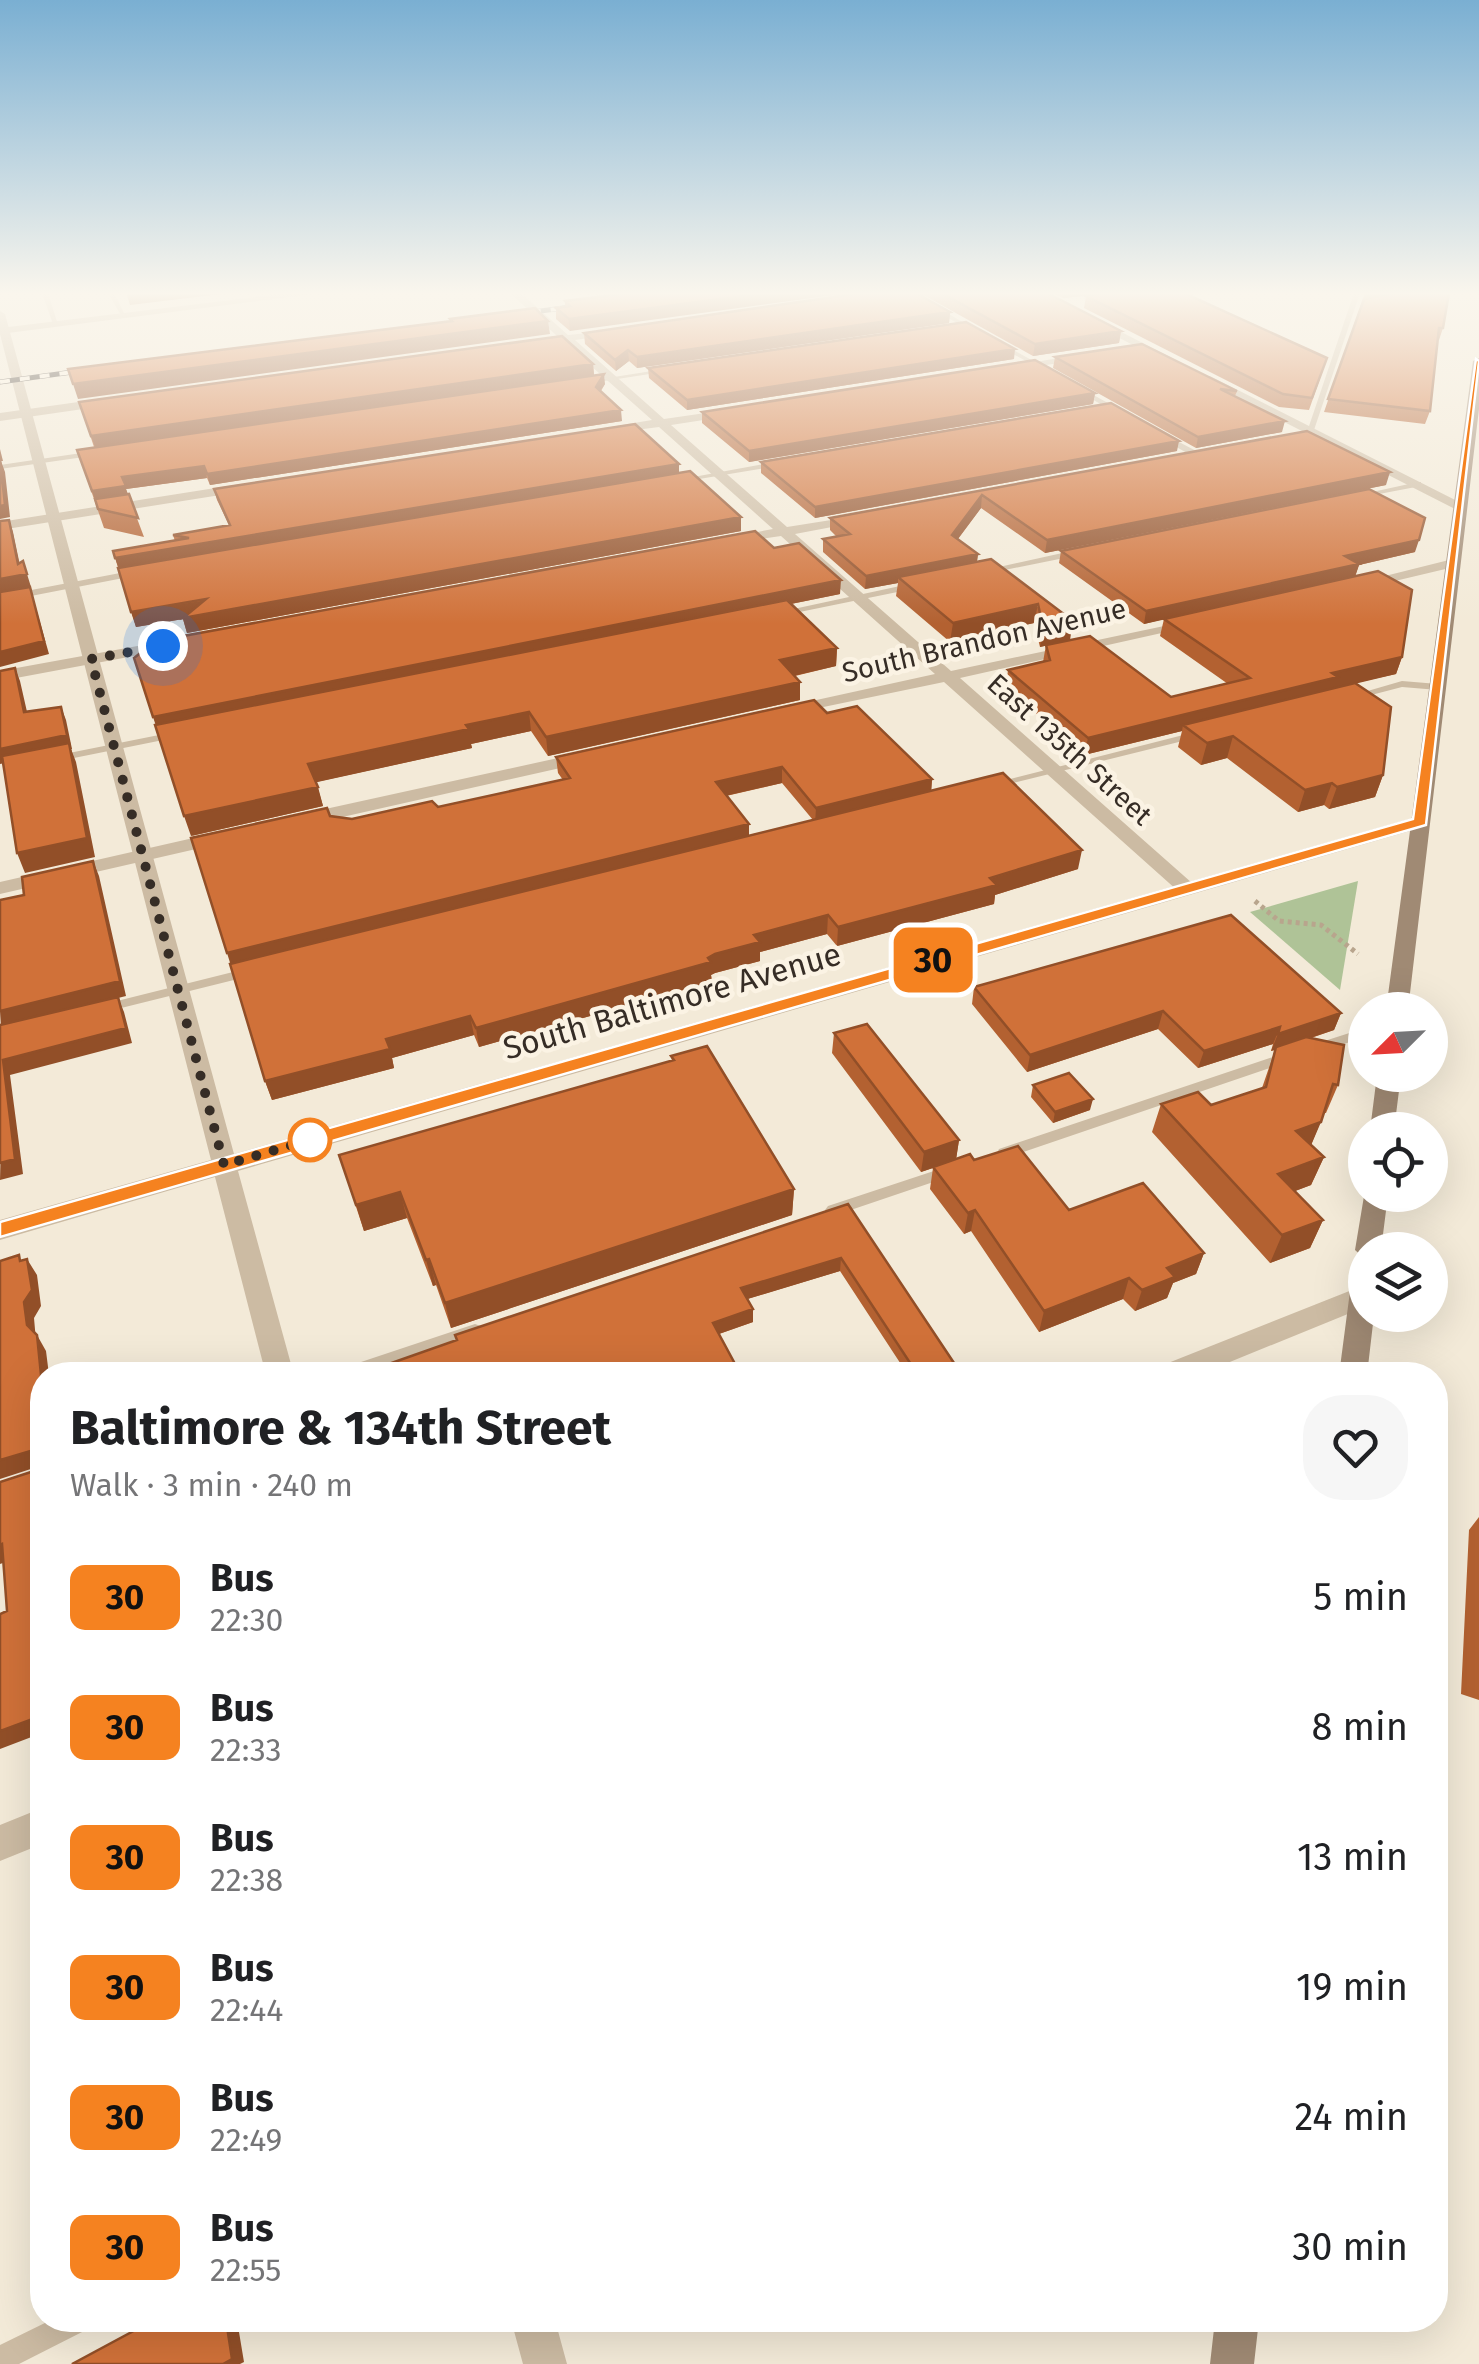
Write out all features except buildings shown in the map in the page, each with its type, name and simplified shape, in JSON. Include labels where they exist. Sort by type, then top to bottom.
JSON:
[{"type":"main road","points":[[1398,992],[1473,403]]},
{"type":"main road","points":[[1355,1362],[1358,1332]]},
{"type":"main road","points":[[1232,2364],[1236,2332]]},
{"type":"street","points":[[23,403],[277,1362]]},
{"type":"street","points":[[0,416],[94,403]]},
{"type":"street","name":"East 135th Street","points":[[641,403],[1185,887]]},
{"type":"street","points":[[1251,403],[1460,506]]},
{"type":"street","points":[[600,432],[743,410]]},
{"type":"street","points":[[1178,459],[1217,452]]},
{"type":"street","points":[[0,526],[255,486]]},
{"type":"street","points":[[700,547],[887,512]]},
{"type":"street","points":[[1338,589],[1454,564]]},
{"type":"street","name":"South Brandon Avenue","points":[[762,717],[1205,619]]},
{"type":"street","points":[[0,676],[202,639]]},
{"type":"street","points":[[280,825],[608,752]]},
{"type":"street","name":"South Baltimore Avenue","points":[[0,1230],[1420,822]]},
{"type":"street","points":[[0,888],[241,834]]},
{"type":"street","points":[[1197,1362],[1348,1294]]},
{"type":"street","points":[[0,1843],[30,1831]]},
{"type":"street","points":[[536,2332],[545,2364]]},
{"type":"lane","points":[[1104,403],[1125,415]]},
{"type":"lane","points":[[1307,434],[1319,403]]},
{"type":"lane","points":[[1091,410],[1111,407]]},
{"type":"lane","points":[[1154,431],[1197,455]]},
{"type":"lane","points":[[0,467],[105,452]]},
{"type":"lane","points":[[674,481],[801,460]]},
{"type":"lane","points":[[1339,500],[1418,484]]},
{"type":"lane","points":[[980,572],[1094,550]]},
{"type":"lane","points":[[0,598],[162,568]]},
{"type":"lane","points":[[772,614],[924,584]]},
{"type":"lane","points":[[1346,698],[1402,684],[1438,687]]},
{"type":"lane","points":[[986,787],[1214,731]]},
{"type":"lane","points":[[38,762],[190,732]]},
{"type":"lane","points":[[95,1011],[261,969]]},
{"type":"lane","points":[[983,1160],[1348,1038]]},
{"type":"lane","points":[[814,1216],[964,1166]]},
{"type":"lane","points":[[381,1362],[495,1324]]},
{"type":"lane","points":[[0,2360],[55,2332]]},
{"type":"path","points":[[1255,901],[1279,921],[1320,926],[1358,954]]},
{"type":"green space","points":[[1358,881],[1340,990],[1250,912]]},
{"type":"bus line","name":"30","points":[[0,1230],[1420,822],[1474,403]]},
{"type":"route","points":[[163,646],[91,659],[224,1165],[310,1140]]}]
